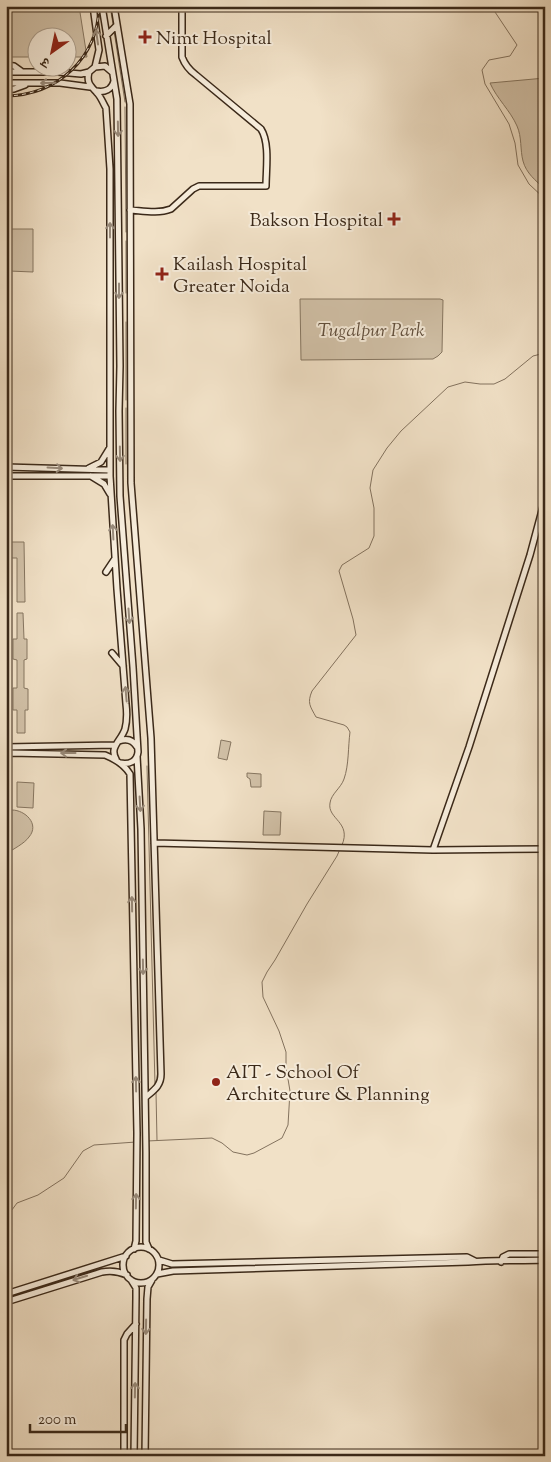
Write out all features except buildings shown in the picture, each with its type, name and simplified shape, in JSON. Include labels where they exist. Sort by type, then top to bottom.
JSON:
[{"type":"street","points":[[93,6],[99,50],[95,67]]},
{"type":"street","points":[[102,6],[117,99],[120,496],[141,829],[146,1097],[146,1242],[149,1249],[159,1260],[172,1264],[467,1257],[475,1261]]},
{"type":"street","points":[[114,6],[130,104],[132,489],[151,738],[161,1074],[161,1081],[158,1086],[146,1097]]},
{"type":"street","points":[[130,210],[160,212],[166,210],[194,189],[204,185],[266,186],[266,142],[264,134],[188,69],[182,58],[182,6]]},
{"type":"street","points":[[106,36],[117,24]]},
{"type":"street","points":[[6,65],[14,66],[22,71]]},
{"type":"street","points":[[6,72],[81,74],[89,72],[95,67],[105,66],[113,73]]},
{"type":"street","points":[[89,72],[88,82],[90,87]]},
{"type":"street","points":[[6,84],[60,83],[90,87],[96,91],[103,92],[109,89],[114,80]]},
{"type":"street","points":[[6,90],[28,84]]},
{"type":"street","points":[[96,91],[106,108],[110,169],[110,473],[127,721],[124,732],[113,752],[118,761],[130,774],[137,1133],[136,1241],[134,1249]]},
{"type":"street","points":[[119,234],[130,241]]},
{"type":"street","points":[[110,369],[113,362],[116,362],[120,376]]},
{"type":"street","points":[[119,411],[131,404]]},
{"type":"street","points":[[86,470],[101,462],[108,452],[110,444]]},
{"type":"street","points":[[6,468],[86,470],[110,473]]},
{"type":"street","points":[[6,476],[89,476],[110,473]]},
{"type":"street","points":[[89,476],[104,484],[111,497]]},
{"type":"street","points":[[433,850],[479,715],[530,555],[545,499]]},
{"type":"street","points":[[106,572],[115,559]]},
{"type":"street","points":[[116,576],[119,574],[119,583],[126,581]]},
{"type":"street","points":[[112,653],[123,666]]},
{"type":"street","points":[[6,747],[62,743],[117,743],[127,739],[135,743],[137,747]]},
{"type":"street","points":[[6,754],[105,755],[128,764],[137,756]]},
{"type":"street","points":[[154,843],[433,850],[545,849]]},
{"type":"street","points":[[6,1294],[126,1256],[134,1249],[149,1249]]},
{"type":"street","points":[[501,1262],[503,1257],[509,1254],[545,1254]]},
{"type":"street","points":[[126,1256],[125,1272],[136,1288],[134,1456]]},
{"type":"street","points":[[145,1456],[147,1299],[148,1287],[159,1269],[159,1260]]},
{"type":"street","points":[[157,1274],[173,1271],[545,1260]]},
{"type":"street","points":[[6,1302],[110,1270],[120,1272],[142,1283],[152,1280]]},
{"type":"street","points":[[124,1456],[124,1340],[136,1324]]},
{"type":"green space","points":[[6,6],[79,6],[87,57],[78,57],[78,28],[28,28],[28,57],[6,57]]},
{"type":"green space","points":[[545,78],[545,189],[526,169],[517,126],[490,83]]},
{"type":"green space","points":[[10,229],[33,229],[33,272],[9,271]]},
{"type":"green space","name":"Tugalpur Park","points":[[300,299],[443,300],[442,352],[433,359],[301,360]]},
{"type":"green space","points":[[6,542],[24,542],[25,602],[17,602],[17,558],[6,558]]},
{"type":"green space","points":[[17,613],[23,613],[24,639],[27,639],[27,659],[24,660],[24,688],[28,689],[28,710],[25,710],[25,733],[17,733],[17,710],[13,710],[13,688],[17,688],[17,660],[13,659],[13,639],[17,639]]},
{"type":"green space","points":[[221,740],[231,742],[227,760],[218,758]]},
{"type":"green space","points":[[247,773],[261,774],[261,787],[251,787]]},
{"type":"green space","points":[[17,782],[34,783],[33,808],[17,807]]},
{"type":"green space","points":[[12,810],[26,815],[33,827],[27,840],[6,854],[6,813]]},
{"type":"green space","points":[[264,811],[281,812],[280,835],[263,835]]},
{"type":"waterway","points":[[110,6],[113,24]]},
{"type":"waterway","points":[[491,6],[517,45],[510,56],[489,60],[482,70],[485,84],[509,124],[515,143],[518,165],[529,184],[545,199]]},
{"type":"waterway","points":[[114,31],[125,102]]},
{"type":"waterway","points":[[125,107],[126,232]]},
{"type":"waterway","points":[[126,241],[126,293]]},
{"type":"waterway","points":[[126,322],[126,400]]},
{"type":"waterway","points":[[342,845],[344,831],[332,813],[330,803],[346,774],[350,732],[344,725],[316,717],[309,702],[312,691],[356,635],[339,571],[342,565],[369,548],[374,536],[374,508],[370,488],[373,470],[401,431],[448,387],[465,382],[494,384],[505,379],[533,356],[545,353]]},
{"type":"waterway","points":[[126,408],[126,464]]},
{"type":"waterway","points":[[147,766],[155,1085]]},
{"type":"waterway","points":[[147,1141],[212,1138],[233,1152],[247,1155],[282,1138],[288,1125],[290,1091],[286,1067],[286,1052],[279,1031],[263,997],[262,982],[340,849]]},
{"type":"waterway","points":[[156,1092],[157,1140]]},
{"type":"waterway","points":[[6,1218],[17,1203],[38,1195],[64,1178],[83,1151],[94,1145],[136,1142]]},
{"type":"railway","points":[[6,96],[25,94],[42,89],[58,81],[72,70],[83,57],[91,42],[97,25],[99,6]]},
{"type":"place","name":"Nimt Hospital","points":[[145,37]]},
{"type":"place","name":"Bakson Hospital","points":[[394,219]]},
{"type":"place","name":"Kailash Hospital Greater Noida","points":[[162,274]]},
{"type":"place","name":"AIT - School Of Architecture & Planning","points":[[216,1082]]}]
